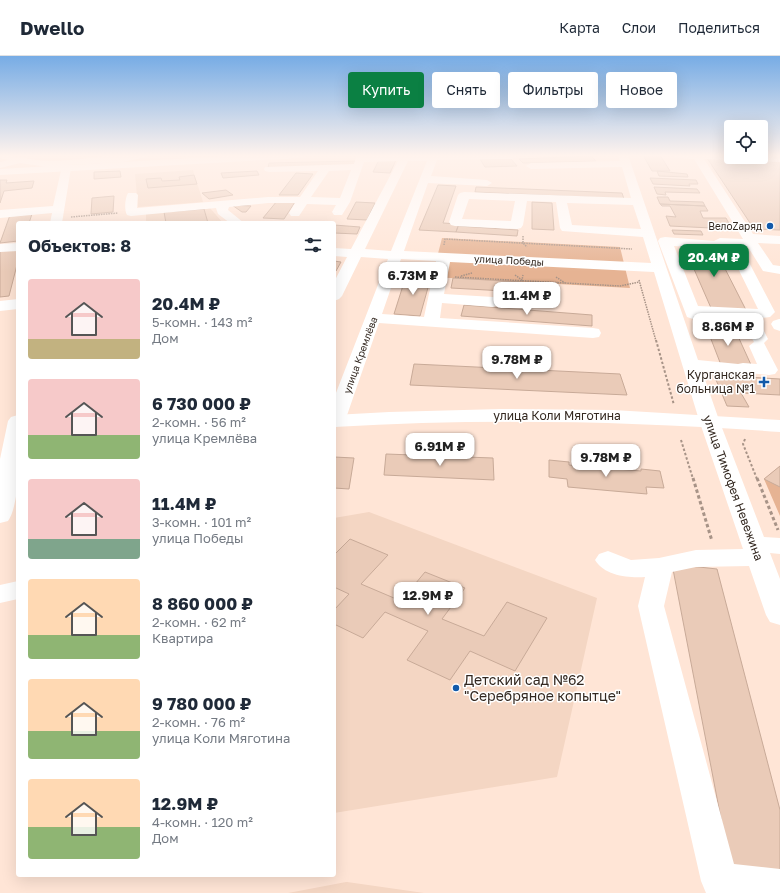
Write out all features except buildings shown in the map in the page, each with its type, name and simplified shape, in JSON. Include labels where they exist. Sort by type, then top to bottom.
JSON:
[{"type":"street","points":[[0,214],[57,217],[61,194]]},
{"type":"street","points":[[295,213],[307,194]]},
{"type":"street","points":[[132,195],[131,212],[223,204],[253,196],[303,200],[341,207],[346,194]]},
{"type":"street","points":[[336,288],[339,275],[355,253],[385,194]]},
{"type":"street","name":"улица Кремлёва","points":[[336,416],[374,318],[419,194]]},
{"type":"street","points":[[629,194],[637,199]]},
{"type":"street","name":"улица Тимофея Невежина","points":[[635,194],[657,238],[660,268],[709,420],[764,549],[780,615]]},
{"type":"street","points":[[721,194],[768,268],[780,270]]},
{"type":"street","points":[[463,196],[637,199]]},
{"type":"street","points":[[463,196],[561,203],[587,210],[637,199]]},
{"type":"street","points":[[463,196],[455,222],[517,225],[521,201]]},
{"type":"street","points":[[561,203],[566,228],[734,246],[767,312],[764,314],[674,313]]},
{"type":"street","points":[[223,204],[222,211],[235,221]]},
{"type":"street","points":[[151,221],[153,210]]},
{"type":"street","points":[[587,210],[591,230]]},
{"type":"street","points":[[657,238],[750,241],[780,240]]},
{"type":"street","points":[[657,238],[698,313],[716,320],[752,323],[769,370],[691,365]]},
{"type":"street","points":[[0,248],[16,247]]},
{"type":"street","name":"улица Победы","points":[[336,252],[660,268]]},
{"type":"street","points":[[431,321],[444,257]]},
{"type":"street","points":[[436,298],[493,302]]},
{"type":"street","points":[[0,306],[16,304]]},
{"type":"street","points":[[698,313],[770,319],[780,325]]},
{"type":"street","points":[[374,318],[593,333]]},
{"type":"street","name":"улица Коли Мяготина","points":[[336,421],[410,416],[606,416],[709,420],[780,426]]},
{"type":"street","points":[[0,516],[16,431]]},
{"type":"street","points":[[608,560],[628,569],[660,567],[676,561],[717,558],[764,549]]},
{"type":"street","points":[[660,567],[652,606],[720,881],[780,888]]},
{"type":"street","points":[[0,594],[16,590]]},
{"type":"path","points":[[57,217],[131,212]]},
{"type":"path","points":[[523,243],[632,249]]},
{"type":"path","points":[[635,267],[675,411]]},
{"type":"path","points":[[551,274],[566,283]]},
{"type":"path","points":[[441,276],[620,286],[640,282]]},
{"type":"path","points":[[578,279],[579,284]]},
{"type":"path","points":[[750,437],[745,439],[742,444],[780,534]]},
{"type":"path","points":[[681,440],[717,558]]},
{"type":"shaded area","points":[[137,194],[201,194],[203,202],[138,207]]},
{"type":"shaded area","points":[[210,208],[221,221],[146,221],[146,214]]},
{"type":"shaded area","points":[[442,238],[620,247],[630,288],[432,277]]},
{"type":"shaded area","points":[[780,466],[780,516],[764,479]]},
{"type":"shaded area","name":"Детский сад №62 \"Серебряное копытце\"","points":[[369,512],[597,598],[557,777],[336,813],[336,518]]},
{"type":"shaded area","points":[[347,882],[424,893],[288,893]]},
{"type":"place","name":"ВелоZаряд","points":[[770,226]]},
{"type":"place","name":"Курганская больница №1","points":[[764,382]]},
{"type":"place","name":"Детский сад №62 \"Серебряное копытце\"","points":[[456,688]]}]
